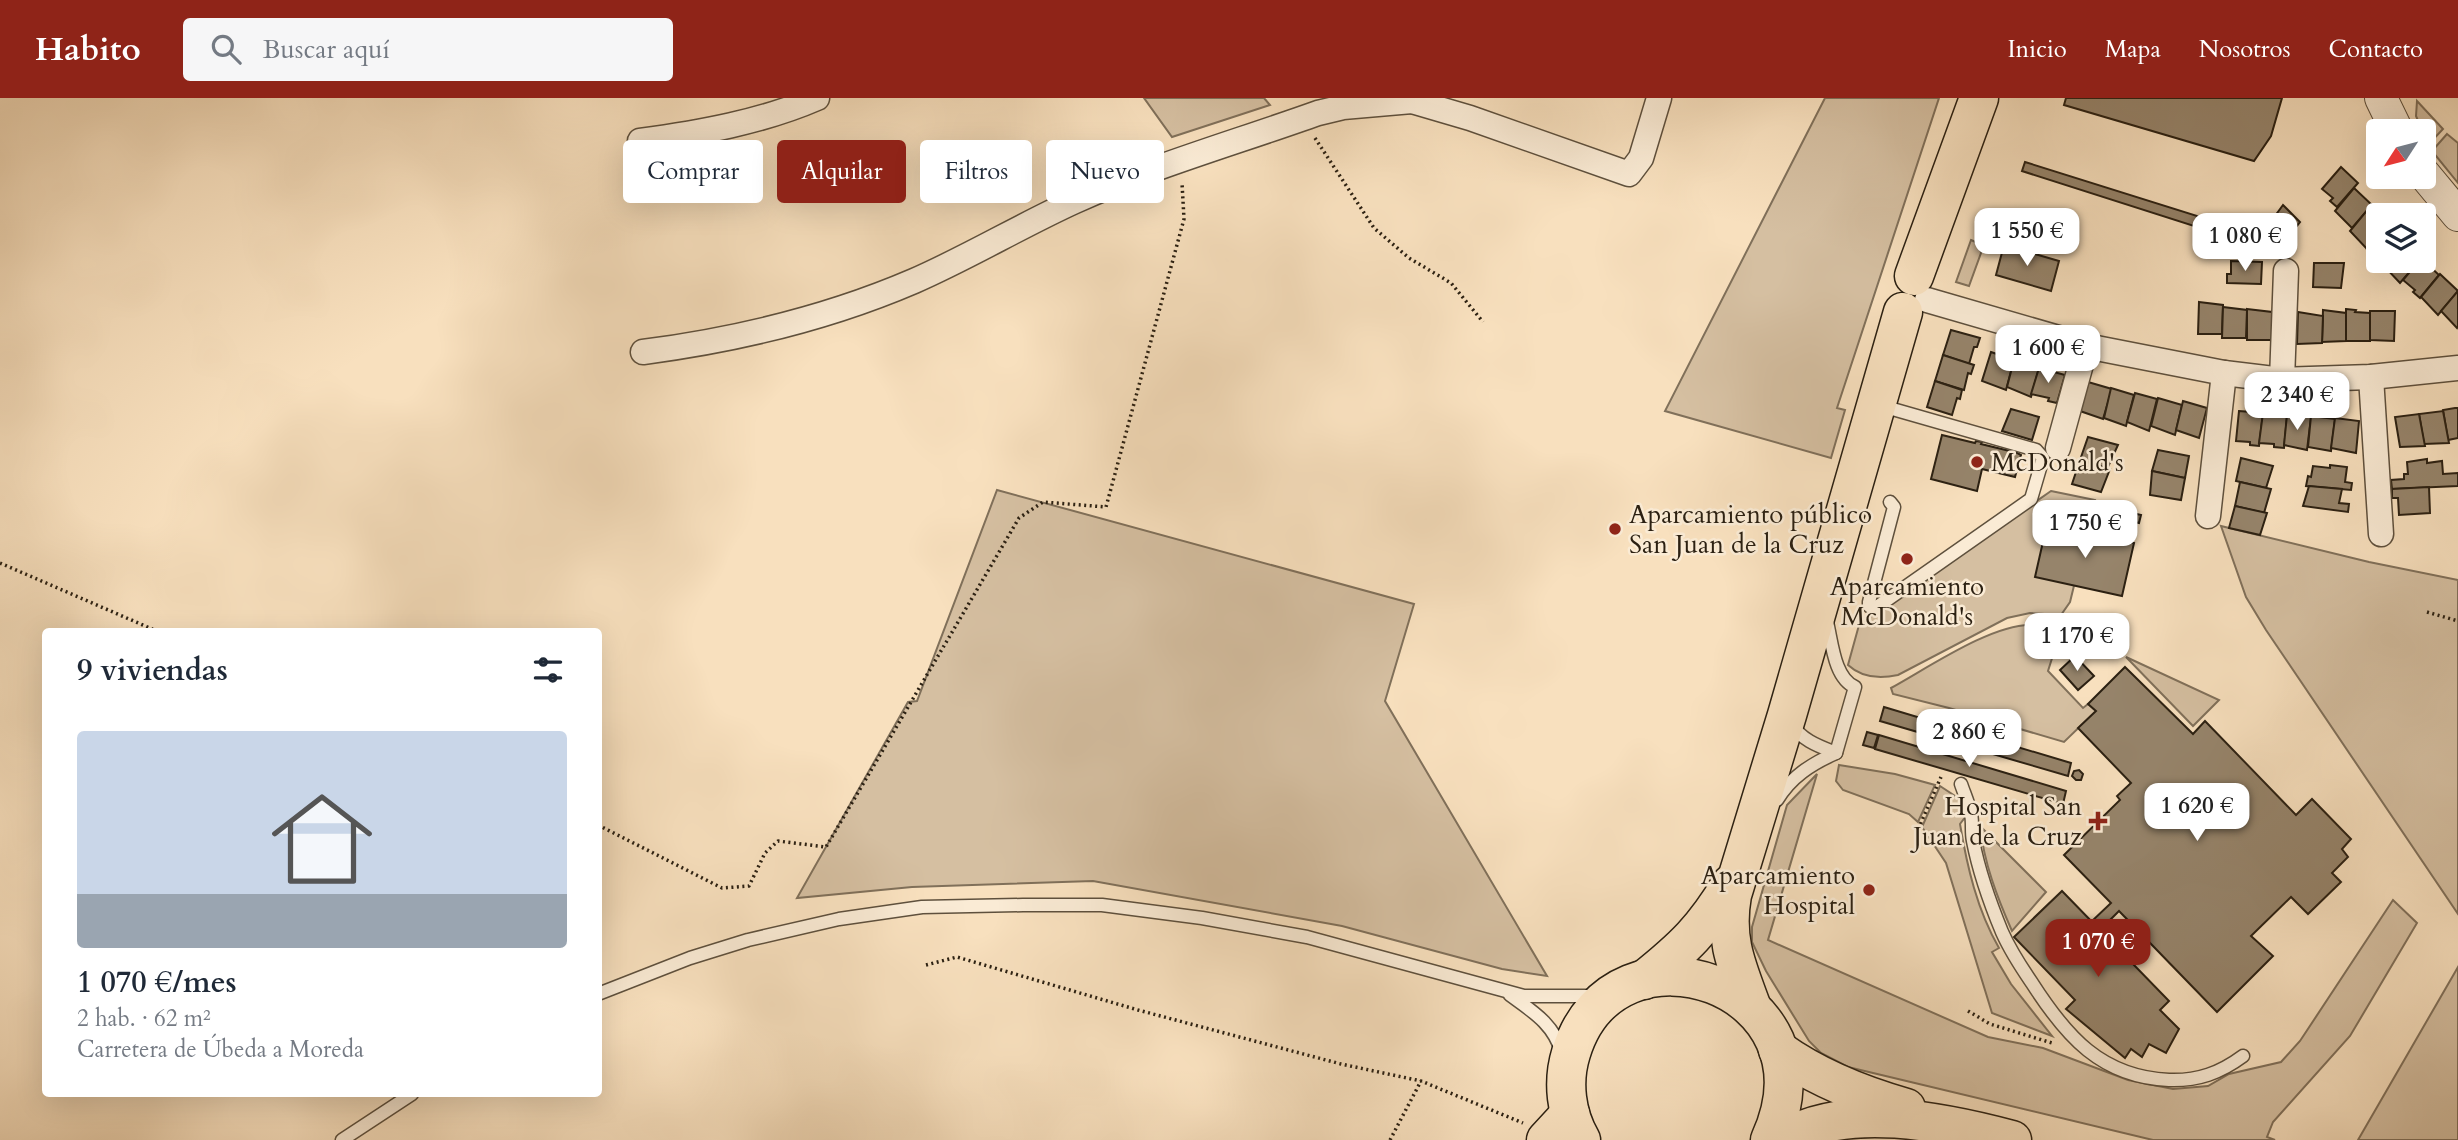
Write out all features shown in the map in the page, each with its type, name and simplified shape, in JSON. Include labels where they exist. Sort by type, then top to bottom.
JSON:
[{"type":"main road","points":[[1752,1008],[1734,960],[1728,918],[1742,861],[1787,715],[1876,404],[1915,296],[1979,98]]},
{"type":"main road","points":[[1562,1132],[1567,1070],[1573,1046],[1584,1024],[1609,998],[1644,980],[1691,941],[1707,923],[1742,861]]},
{"type":"main road","points":[[1644,980],[1677,976],[1702,979],[1726,988],[1752,1008],[1772,1034],[1784,1073],[1784,1097],[1779,1120],[1770,1140]]},
{"type":"main road","points":[[1778,1050],[1832,1083],[1917,1111],[1937,1122]]},
{"type":"main road","points":[[1783,1140],[1824,1122],[1859,1118],[1937,1122],[2012,1140]]},
{"type":"street","points":[[646,140],[717,128],[817,98]]},
{"type":"street","points":[[643,352],[736,338],[857,302],[936,271],[1018,228],[1114,184],[1343,107],[1412,99],[1629,173],[1641,158],[1659,98]]},
{"type":"street","points":[[2381,98],[2391,119]]},
{"type":"street","points":[[2436,188],[2458,215]]},
{"type":"street","points":[[2283,380],[2286,271]]},
{"type":"street","points":[[1915,296],[2086,346],[2224,373],[2283,380],[2371,377],[2458,368]]},
{"type":"street","points":[[2058,448],[2086,346]]},
{"type":"street","points":[[2208,516],[2224,373]]},
{"type":"street","points":[[2371,377],[2381,534]]},
{"type":"lane","points":[[1876,404],[2036,450],[2043,458],[2031,499],[1874,609],[1869,606],[1869,602],[1894,507],[1890,502]]},
{"type":"lane","points":[[1742,861],[1785,787],[1809,766],[1836,753],[1854,687],[1847,684],[1838,666],[1821,594]]},
{"type":"lane","points":[[1787,715],[1796,731],[1810,742],[1836,753]]},
{"type":"lane","points":[[1961,784],[1971,814],[1973,840],[1983,876],[2003,934],[2050,1012],[2080,1044],[2092,1055],[2117,1070],[2138,1077],[2161,1079],[2184,1080],[2208,1076],[2228,1068],[2243,1056]]},
{"type":"lane","points":[[602,992],[690,958],[748,940],[875,912],[982,905],[1102,905],[1202,918],[1307,937],[1524,996],[1560,998],[1586,995],[1609,998]]},
{"type":"lane","points":[[1501,989],[1534,1012],[1549,1027],[1559,1041],[1567,1070]]},
{"type":"lane","points":[[342,1140],[407,1097]]},
{"type":"path","points":[[1302,119],[1374,228],[1409,258],[1451,283],[1483,322]]},
{"type":"path","points":[[602,827],[722,888],[749,886],[765,853],[778,841],[826,847],[1019,519],[1043,502],[1106,507],[1184,219],[1180,161]]},
{"type":"path","points":[[0,563],[150,628]]},
{"type":"path","points":[[2427,612],[2458,621]]},
{"type":"path","points":[[1916,834],[1941,777]]},
{"type":"path","points":[[926,965],[957,957],[1138,1010],[1341,1064],[1421,1081],[1562,1132]]},
{"type":"path","points":[[1968,1011],[1990,1024],[2052,1043]]},
{"type":"path","points":[[1390,1140],[1421,1081]]},
{"type":"shaded area","points":[[1144,98],[1264,98],[1270,105],[1172,137]]},
{"type":"shaded area","points":[[1825,98],[1939,98],[1837,408],[1845,410],[1831,458],[1665,411]]},
{"type":"shaded area","points":[[2417,101],[2434,119],[2417,119]]},
{"type":"shaded area","points":[[2436,121],[2443,129],[2436,136]]},
{"type":"shaded area","points":[[2447,134],[2458,143],[2458,183],[2436,156],[2436,146]]},
{"type":"shaded area","points":[[1971,240],[1980,244],[1981,253],[1969,286],[1956,282]]},
{"type":"shaded area","points":[[997,490],[1414,604],[1385,701],[1547,976],[1502,969],[1342,926],[1093,881],[912,887],[797,898],[908,702],[917,701]]},
{"type":"shaded area","points":[[2051,491],[2095,500],[2070,602],[2061,615],[2030,613],[2007,618],[1898,675],[1872,676],[1859,673],[1848,665],[1859,625]]},
{"type":"shaded area","points":[[2221,526],[2369,562],[2458,580],[2458,914],[2266,630],[2246,597]]},
{"type":"shaded area","points":[[2032,625],[2060,633],[2048,671],[2083,708],[2088,704],[2096,711],[2064,742],[1893,694],[1891,688],[1979,639],[2016,626]]},
{"type":"shaded area","points":[[2126,657],[2219,700],[2193,726]]},
{"type":"shaded area","points":[[1839,765],[1895,774],[1935,785],[1918,822],[1909,814],[1843,790],[1836,781]]},
{"type":"shaded area","points":[[1817,774],[1768,940],[1988,1037],[2043,1048],[2128,1080],[2173,1089],[2208,1086],[2229,1074],[2281,1062],[2300,1041],[2393,900],[2417,923],[2350,1036],[2273,1122],[2267,1137],[2275,1140],[2153,1140],[1848,1067],[1821,1053],[1809,1041],[1766,971],[1752,942],[1752,927],[1787,805]]},
{"type":"shaded area","points":[[1940,786],[1958,798],[1966,816],[1960,824],[1970,872],[1979,903],[1999,948],[1992,952],[2011,984],[2052,1036],[1992,1013],[1946,863],[1922,827]]},
{"type":"shaded area","points":[[1980,826],[2046,892],[2012,931],[1992,880]]},
{"type":"shaded area","points":[[2458,967],[2458,1140],[2358,1140]]},
{"type":"building","points":[[2066,98],[2282,98],[2271,136],[2254,161],[2064,105]]},
{"type":"building","points":[[2025,162],[2210,220],[2219,234],[2022,171]]},
{"type":"building","points":[[2341,167],[2358,183],[2337,207],[2330,201],[2333,198],[2322,189]]},
{"type":"building","points":[[2354,188],[2370,203],[2366,203],[2366,212],[2352,228],[2335,211]]},
{"type":"building","points":[[2283,205],[2300,222],[2281,246],[2264,231]]},
{"type":"building","points":[[2366,212],[2366,248],[2350,231]]},
{"type":"building","points":[[2004,245],[2059,261],[2051,291],[1996,275]]},
{"type":"building","points":[[2231,261],[2262,262],[2261,284],[2227,283],[2227,274],[2231,274]]},
{"type":"building","points":[[2314,263],[2344,263],[2341,288],[2313,287]]},
{"type":"building","points":[[2436,272],[2439,275],[2420,298],[2403,280],[2409,273]]},
{"type":"building","points":[[2391,273],[2409,273],[2400,283]]},
{"type":"building","points":[[2440,274],[2458,291],[2438,315],[2421,297]]},
{"type":"building","points":[[2458,291],[2458,326],[2457,328],[2441,311]]},
{"type":"building","points":[[2199,302],[2223,305],[2222,334],[2198,334]]},
{"type":"building","points":[[2223,307],[2247,310],[2246,338],[2222,338]]},
{"type":"building","points":[[2247,309],[2272,312],[2272,340],[2247,340]]},
{"type":"building","points":[[2346,309],[2370,313],[2370,341],[2346,341]]},
{"type":"building","points":[[2323,310],[2346,313],[2346,341],[2322,342]]},
{"type":"building","points":[[2370,311],[2395,311],[2394,341],[2370,340]]},
{"type":"building","points":[[2298,312],[2323,316],[2322,343],[2297,344]]},
{"type":"building","points":[[1951,330],[1980,338],[1969,364],[1943,355]]},
{"type":"building","points":[[1991,352],[2014,360],[2006,390],[1982,381]]},
{"type":"building","points":[[1943,355],[1974,365],[1971,374],[1968,373],[1964,390],[1935,381]]},
{"type":"building","points":[[2014,360],[2039,368],[2031,397],[2007,387]]},
{"type":"building","points":[[2039,368],[2065,375],[2057,403],[2048,401],[2049,398],[2031,394]]},
{"type":"building","points":[[1935,381],[1962,390],[1952,415],[1927,407]]},
{"type":"building","points":[[2088,382],[2112,389],[2103,419],[2080,411]]},
{"type":"building","points":[[2111,388],[2134,395],[2126,426],[2104,418]]},
{"type":"building","points":[[2135,393],[2157,399],[2149,431],[2127,422]]},
{"type":"building","points":[[2158,398],[2182,405],[2175,435],[2151,426]]},
{"type":"building","points":[[2183,401],[2207,408],[2199,438],[2176,430]]},
{"type":"building","points":[[2458,408],[2458,438],[2448,440],[2443,410]]},
{"type":"building","points":[[2011,409],[2039,417],[2032,440],[2002,431]]},
{"type":"building","points":[[2239,411],[2263,413],[2259,446],[2236,441]]},
{"type":"building","points":[[2443,411],[2449,443],[2424,444],[2419,414]]},
{"type":"building","points":[[2263,413],[2287,416],[2284,448],[2259,443]]},
{"type":"building","points":[[2419,414],[2425,446],[2400,447],[2395,417]]},
{"type":"building","points":[[2287,415],[2311,417],[2307,450],[2284,445]]},
{"type":"building","points":[[2311,416],[2335,419],[2331,451],[2308,447]]},
{"type":"building","points":[[2335,418],[2359,421],[2356,453],[2331,448]]},
{"type":"building","name":"McDonald's","points":[[1942,435],[2017,451],[2021,455],[2015,477],[1982,469],[1977,491],[1931,479]]},
{"type":"building","points":[[2088,437],[2118,445],[2107,469],[2080,460]]},
{"type":"building","points":[[2158,450],[2189,456],[2185,478],[2152,471]]},
{"type":"building","points":[[2241,458],[2273,466],[2266,488],[2236,481]]},
{"type":"building","points":[[2427,459],[2427,463],[2442,461],[2443,474],[2458,473],[2458,486],[2392,489],[2391,480],[2404,479],[2404,474],[2408,474],[2407,462]]},
{"type":"building","points":[[2080,460],[2110,469],[2101,492],[2072,484]]},
{"type":"building","points":[[2330,465],[2347,467],[2345,482],[2352,483],[2351,490],[2306,486],[2313,466],[2330,468]]},
{"type":"building","points":[[2152,471],[2185,478],[2181,500],[2150,495]]},
{"type":"building","points":[[2240,482],[2271,489],[2264,513],[2235,506]]},
{"type":"building","points":[[2309,486],[2342,489],[2339,503],[2349,504],[2348,512],[2303,506]]},
{"type":"building","points":[[2429,487],[2430,513],[2399,515],[2398,498],[2392,498],[2392,489]]},
{"type":"building","points":[[2235,506],[2267,513],[2260,535],[2229,528]]},
{"type":"building","points":[[2107,507],[2141,515],[2139,523],[2105,516]]},
{"type":"building","points":[[2047,524],[2134,543],[2122,596],[2035,577]]},
{"type":"building","points":[[2075,656],[2094,676],[2078,690],[2060,670]]},
{"type":"building","name":"Hospital San Juan de la Cruz","points":[[2125,667],[2193,734],[2205,721],[2296,815],[2312,799],[2351,839],[2342,849],[2348,857],[2332,873],[2341,882],[2308,914],[2291,897],[2251,936],[2273,956],[2217,1012],[2119,911],[2100,930],[2092,921],[2111,903],[2064,855],[2120,800],[2117,796],[2131,783],[2078,728],[2096,711],[2088,704]]},
{"type":"building","points":[[1884,707],[2071,763],[2068,776],[1880,721]]},
{"type":"building","points":[[1867,732],[1878,735],[1874,748],[1863,745]]},
{"type":"building","points":[[1879,735],[2066,791],[2063,804],[1875,749]]},
{"type":"building","points":[[2079,770],[2083,774],[2081,780],[2076,780],[2072,776],[2074,771]]},
{"type":"building","points":[[2062,891],[2169,1001],[2160,1010],[2179,1029],[2166,1053],[2149,1044],[2142,1057],[2131,1049],[2125,1058],[2066,1009],[2075,1000],[2014,937]]},
{"type":"place","name":"McDonald's","points":[[1977,462]]},
{"type":"place","name":"Aparcamiento público San Juan de la Cruz","points":[[1615,529]]},
{"type":"place","name":"Aparcamiento McDonald's","points":[[1907,559]]},
{"type":"place","name":"Hospital San Juan de la Cruz","points":[[2098,821]]},
{"type":"place","name":"Aparcamiento Hospital","points":[[1869,890]]}]
